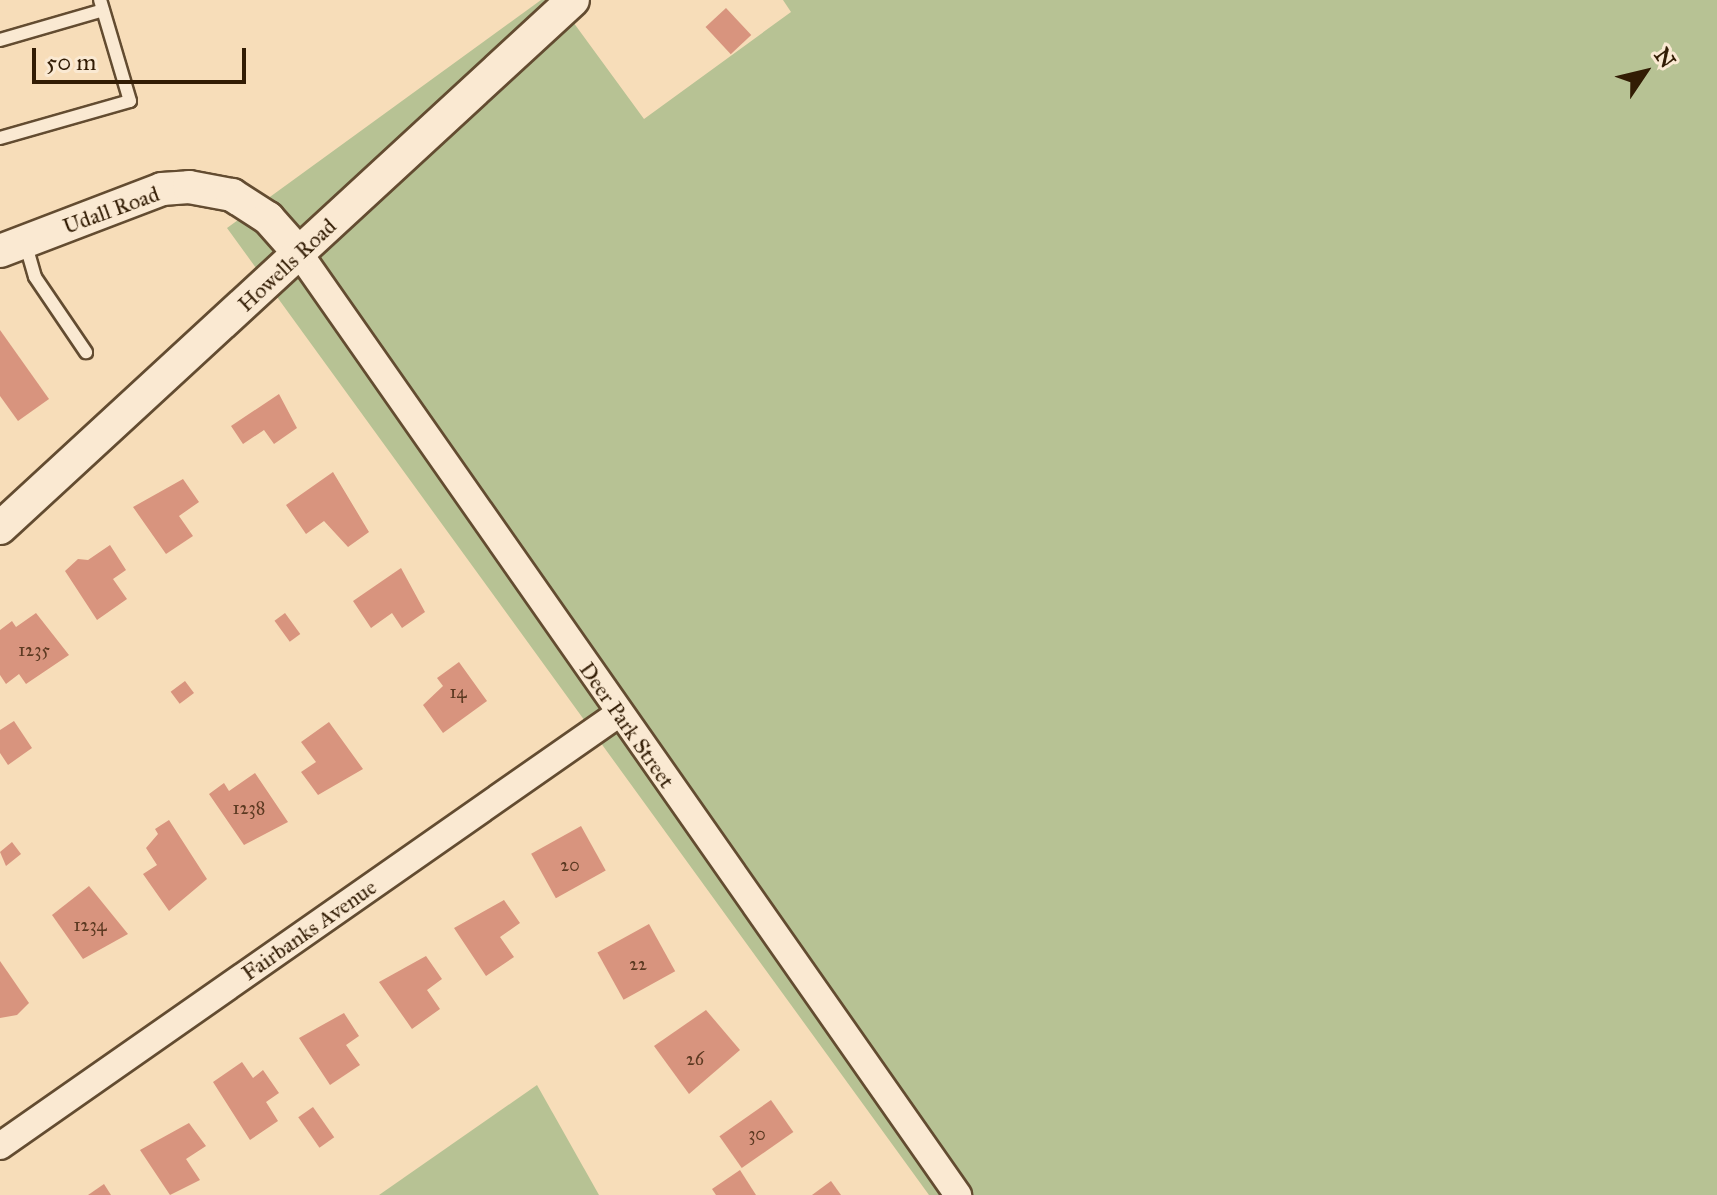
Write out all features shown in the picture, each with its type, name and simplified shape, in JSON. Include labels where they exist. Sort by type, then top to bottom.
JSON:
[{"type":"street","name":"Howells Road","points":[[0,528],[573,0]]},
{"type":"street","name":"Udall Road","points":[[13,246],[162,189],[189,187],[232,195],[268,218],[299,253]]},
{"type":"street","name":"Deer Park Street","points":[[299,253],[618,714],[958,1195]]},
{"type":"street","name":"Fairbanks Avenue","points":[[0,1146],[618,714]]},
{"type":"lane","points":[[0,40],[102,5],[130,101],[0,138]]},
{"type":"lane","points":[[13,246],[86,352]]},
{"type":"green space","points":[[541,0],[557,0],[644,119],[791,12],[783,0],[1717,0],[1717,1195],[929,1195],[227,228]]},
{"type":"green space","points":[[537,1085],[599,1195],[379,1195]]},
{"type":"building","points":[[726,8],[751,35],[731,54],[706,27]]},
{"type":"building","points":[[0,330],[49,399],[18,421],[0,396]]},
{"type":"building","points":[[279,394],[297,428],[274,444],[264,430],[243,444],[231,426]]},
{"type":"building","points":[[333,472],[369,532],[348,547],[324,521],[306,534],[286,505]]},
{"type":"building","points":[[183,479],[199,502],[179,516],[193,536],[166,554],[133,507]]},
{"type":"building","points":[[110,545],[126,570],[113,579],[127,599],[97,620],[65,571],[78,559],[88,560]]},
{"type":"building","points":[[401,568],[425,612],[402,628],[392,613],[371,628],[353,601]]},
{"type":"building","points":[[36,613],[69,655],[26,684],[19,674],[6,684],[0,675],[0,630],[12,621],[16,627]]},
{"type":"building","points":[[285,613],[300,634],[290,642],[274,621]]},
{"type":"building","points":[[459,662],[487,701],[443,733],[423,705],[443,686],[437,678]]},
{"type":"building","points":[[185,681],[194,693],[180,704],[171,692]]},
{"type":"building","points":[[14,721],[32,748],[8,765],[0,753],[0,730]]},
{"type":"building","points":[[329,722],[363,769],[318,795],[301,772],[316,762],[301,742]]},
{"type":"building","points":[[255,773],[288,822],[244,845],[209,794],[224,783],[229,791]]},
{"type":"building","points":[[169,820],[207,879],[169,911],[143,874],[157,865],[146,848],[158,834],[155,829]]},
{"type":"building","points":[[581,826],[606,871],[556,898],[531,854]]},
{"type":"building","points":[[12,842],[21,854],[6,866],[0,852]]},
{"type":"building","points":[[89,886],[128,934],[83,959],[52,915]]},
{"type":"building","points":[[504,900],[520,923],[500,937],[514,957],[486,976],[454,928]]},
{"type":"building","points":[[649,924],[675,971],[624,1000],[597,953]]},
{"type":"building","points":[[426,956],[442,979],[427,990],[440,1009],[412,1029],[379,982]]},
{"type":"building","points":[[0,961],[29,1003],[17,1015],[0,1018]]},
{"type":"building","points":[[706,1010],[740,1050],[689,1094],[654,1046]]},
{"type":"building","points":[[344,1013],[359,1036],[346,1045],[360,1065],[330,1085],[299,1038]]},
{"type":"building","points":[[242,1062],[253,1078],[263,1070],[279,1093],[266,1102],[278,1121],[250,1140],[213,1082]]},
{"type":"building","points":[[771,1100],[793,1132],[742,1168],[719,1136]]},
{"type":"building","points":[[313,1107],[334,1137],[319,1148],[298,1117]]},
{"type":"building","points":[[189,1123],[206,1146],[186,1159],[200,1180],[170,1195],[140,1150]]},
{"type":"building","points":[[740,1170],[756,1195],[716,1195],[712,1189]]},
{"type":"building","points":[[831,1181],[841,1195],[812,1195]]},
{"type":"building","points":[[104,1184],[111,1195],[88,1195]]}]
